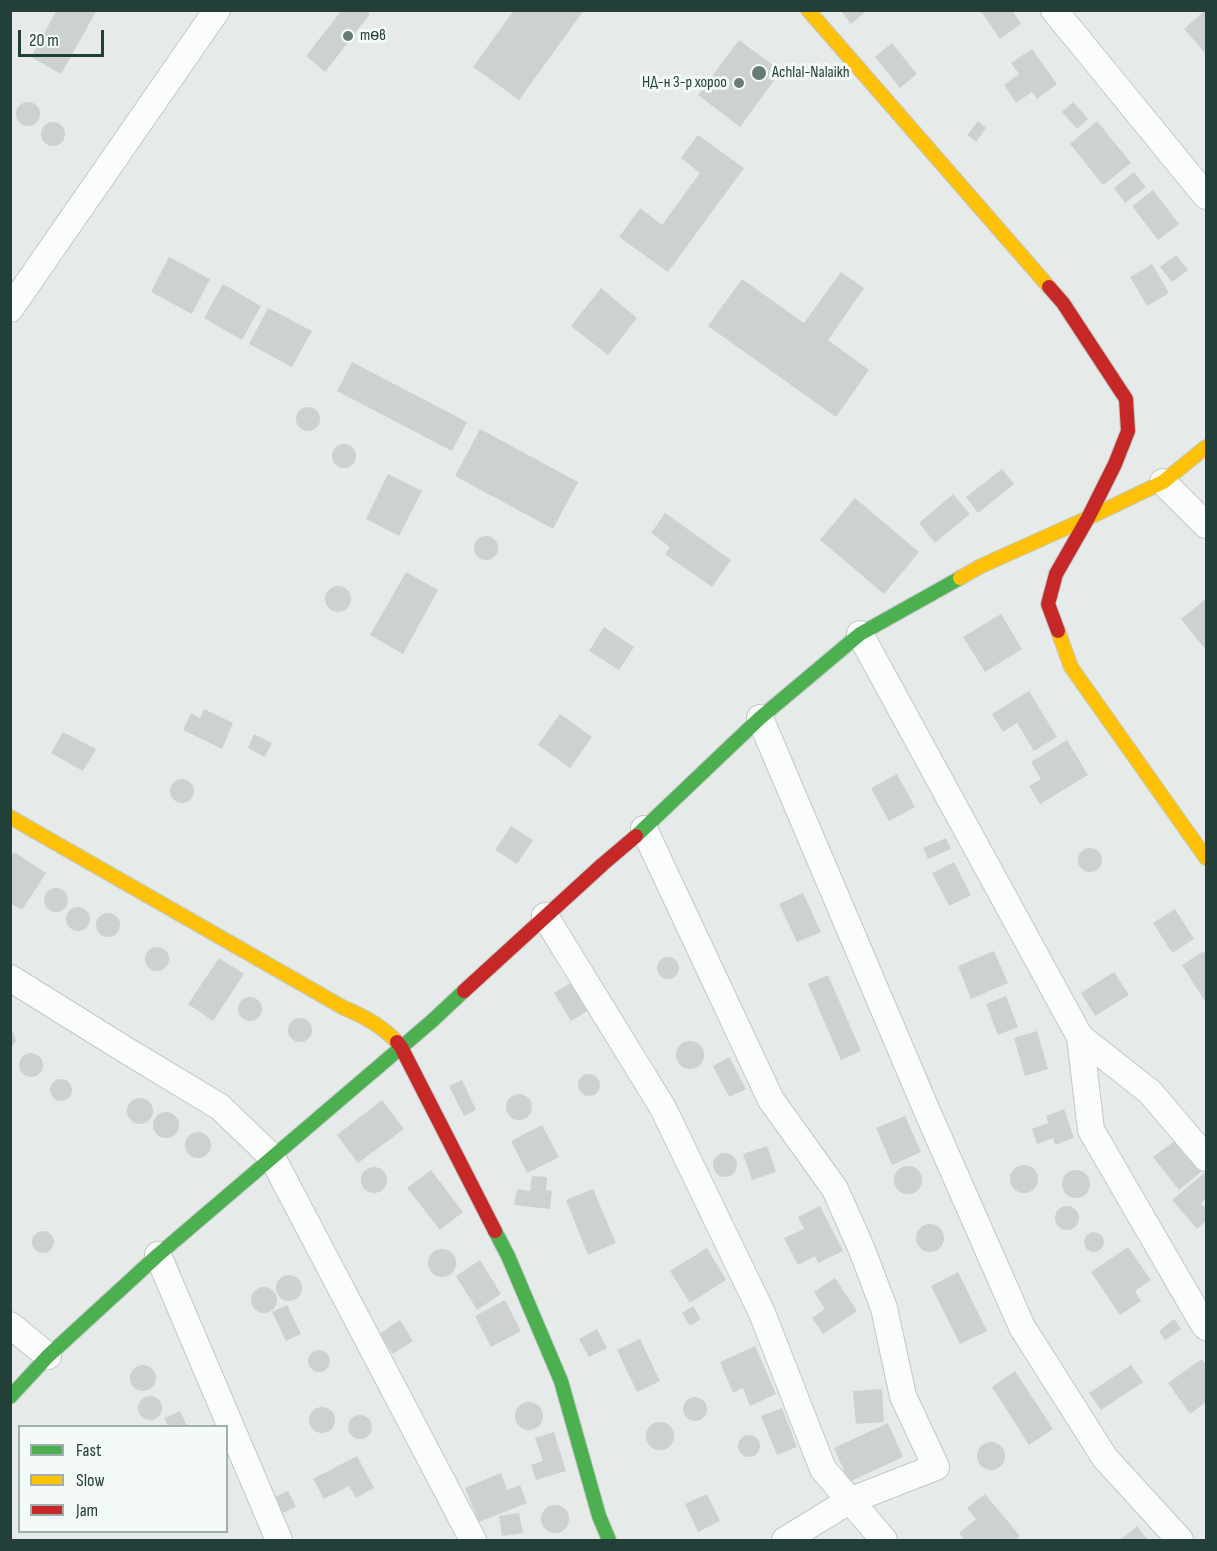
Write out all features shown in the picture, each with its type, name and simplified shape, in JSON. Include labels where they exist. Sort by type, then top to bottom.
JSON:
[{"type":"street","points":[[10,309],[217,10]]},
{"type":"street","points":[[808,10],[1064,303],[1126,399],[1128,431],[1116,464],[1056,574],[1048,604],[1071,667],[1206,858]]},
{"type":"street","points":[[1054,10],[1206,196]]},
{"type":"street","points":[[10,1397],[48,1356],[158,1255],[432,1021],[545,916],[644,829],[760,718],[860,634],[981,566],[1163,482],[1206,447]]},
{"type":"street","points":[[1163,482],[1206,525]]},
{"type":"street","points":[[860,634],[1080,1037],[1091,1130],[1206,1327]]},
{"type":"street","points":[[760,718],[927,1112],[1022,1327],[1105,1458],[1180,1540]]},
{"type":"street","points":[[10,818],[344,1008],[364,1016],[394,1038],[401,1047],[508,1256],[561,1381],[609,1540]]},
{"type":"street","points":[[644,829],[771,1100],[835,1189],[884,1308],[903,1396],[936,1467],[849,1501],[785,1540]]},
{"type":"street","points":[[545,916],[663,1108],[762,1313],[822,1469],[884,1540]]},
{"type":"street","points":[[10,978],[220,1107],[272,1157],[473,1540]]},
{"type":"street","points":[[1080,1037],[1150,1092],[1206,1158]]},
{"type":"street","points":[[158,1255],[279,1540]]},
{"type":"street","points":[[10,1325],[48,1356]]},
{"type":"building","points":[[57,10],[97,10],[61,74],[31,57]]},
{"type":"building","points":[[342,10],[365,10],[370,14],[325,72],[306,56]]},
{"type":"building","points":[[514,10],[584,10],[519,100],[473,67]]},
{"type":"building","points":[[840,10],[868,10],[851,24]]},
{"type":"building","points":[[980,10],[1012,10],[1021,24],[1000,39]]},
{"type":"building","points":[[1206,10],[1206,54],[1184,29]]},
{"type":"building","name":"НД-н 3-р хороо","points":[[739,40],[781,71],[740,127],[698,95]]},
{"type":"building","points":[[892,43],[917,74],[900,88],[875,57]]},
{"type":"building","points":[[1032,49],[1057,84],[1037,99],[1032,92],[1016,103],[1004,85],[1019,74],[1011,63]]},
{"type":"building","points":[[28,102],[36,106],[40,114],[36,122],[28,126],[20,122],[16,114],[20,106]]},
{"type":"building","points":[[1073,102],[1088,119],[1077,129],[1062,112]]},
{"type":"building","points":[[978,121],[986,128],[976,142],[967,135]]},
{"type":"building","points":[[1097,121],[1131,163],[1103,185],[1070,144]]},
{"type":"building","points":[[53,122],[61,126],[65,134],[61,142],[53,146],[45,142],[41,134],[45,126]]},
{"type":"building","points":[[698,135],[744,168],[668,272],[619,237],[640,208],[662,225],[700,173],[681,158]]},
{"type":"building","points":[[1134,172],[1146,187],[1125,203],[1114,188]]},
{"type":"building","points":[[1153,190],[1179,224],[1158,240],[1132,206]]},
{"type":"building","points":[[1176,255],[1188,270],[1172,282],[1160,267]]},
{"type":"building","points":[[169,257],[210,279],[192,314],[151,292]]},
{"type":"building","points":[[1152,264],[1169,293],[1147,306],[1130,277]]},
{"type":"building","points":[[841,272],[864,288],[828,340],[869,370],[836,417],[708,326],[742,279],[804,323]]},
{"type":"building","points":[[223,284],[261,306],[242,340],[204,318]]},
{"type":"building","points":[[601,288],[637,318],[608,355],[571,326]]},
{"type":"building","points":[[268,308],[312,331],[292,367],[249,344]]},
{"type":"building","points":[[352,362],[467,422],[452,451],[337,391]]},
{"type":"building","points":[[308,407],[316,411],[320,419],[316,427],[308,431],[300,427],[296,419],[300,411]]},
{"type":"building","points":[[480,429],[578,482],[553,529],[455,476]]},
{"type":"building","points":[[344,444],[352,448],[356,456],[352,464],[344,468],[336,464],[332,456],[336,448]]},
{"type":"building","points":[[1002,469],[1014,484],[978,513],[966,497]]},
{"type":"building","points":[[388,474],[422,491],[399,536],[366,519]]},
{"type":"building","points":[[953,494],[970,514],[935,543],[919,523]]},
{"type":"building","points":[[855,498],[919,552],[884,594],[820,540]]},
{"type":"building","points":[[665,513],[731,560],[712,587],[665,554],[670,547],[651,533]]},
{"type":"building","points":[[486,536],[495,539],[498,548],[495,557],[486,560],[477,557],[474,548],[477,539]]},
{"type":"building","points":[[406,572],[438,590],[403,654],[370,635]]},
{"type":"building","points":[[338,586],[347,590],[351,599],[347,608],[338,612],[329,608],[325,599],[329,590]]},
{"type":"building","points":[[1206,599],[1206,650],[1181,619]]},
{"type":"building","points":[[1001,614],[1022,649],[985,672],[963,637]]},
{"type":"building","points":[[604,627],[634,647],[619,670],[589,651]]},
{"type":"building","points":[[1029,691],[1057,737],[1034,751],[1017,723],[1003,732],[992,714]]},
{"type":"building","points":[[204,709],[233,723],[222,749],[183,730],[191,713],[200,718]]},
{"type":"building","points":[[560,714],[592,737],[570,768],[538,745]]},
{"type":"building","points":[[63,732],[96,749],[83,771],[51,753]]},
{"type":"building","points":[[254,734],[272,743],[265,757],[248,748]]},
{"type":"building","points":[[1067,740],[1088,775],[1040,804],[1029,786],[1041,779],[1031,762]]},
{"type":"building","points":[[897,774],[915,807],[889,821],[871,788]]},
{"type":"building","points":[[182,779],[190,783],[194,791],[190,799],[182,803],[174,799],[170,791],[174,783]]},
{"type":"building","points":[[511,826],[533,840],[517,864],[495,850]]},
{"type":"building","points":[[946,838],[951,849],[928,859],[923,848]]},
{"type":"building","points":[[1090,848],[1099,851],[1102,860],[1099,869],[1090,872],[1081,869],[1078,860],[1081,851]]},
{"type":"building","points":[[14,852],[46,873],[22,910],[10,903],[10,858]]},
{"type":"building","points":[[954,862],[971,895],[949,906],[932,873]]},
{"type":"building","points":[[56,888],[64,892],[68,900],[64,908],[56,912],[48,908],[44,900],[48,892]]},
{"type":"building","points":[[803,893],[821,932],[797,942],[779,904]]},
{"type":"building","points":[[78,907],[86,911],[90,919],[86,927],[78,931],[70,927],[66,919],[70,911]]},
{"type":"building","points":[[1175,909],[1194,939],[1172,953],[1153,923]]},
{"type":"building","points":[[108,913],[116,917],[120,925],[116,933],[108,937],[100,933],[96,925],[100,917]]},
{"type":"building","points":[[157,947],[165,951],[169,959],[165,967],[157,971],[149,967],[145,959],[149,951]]},
{"type":"building","points":[[994,951],[1008,983],[971,999],[958,966]]},
{"type":"building","points":[[1204,951],[1206,955],[1206,999],[1204,1000],[1182,965]]},
{"type":"building","points":[[668,957],[676,960],[679,968],[676,976],[668,979],[660,976],[657,968],[660,960]]},
{"type":"building","points":[[219,958],[244,974],[213,1021],[188,1004]]},
{"type":"building","points":[[1114,972],[1129,995],[1095,1016],[1081,993]]},
{"type":"building","points":[[828,975],[861,1051],[841,1060],[808,984]]},
{"type":"building","points":[[572,982],[589,1010],[571,1021],[554,993]]},
{"type":"building","points":[[1006,996],[1018,1027],[998,1035],[986,1004]]},
{"type":"building","points":[[250,997],[258,1001],[262,1009],[258,1017],[250,1021],[242,1017],[238,1009],[242,1001]]},
{"type":"building","points":[[300,1018],[308,1022],[312,1030],[308,1038],[300,1042],[292,1038],[288,1030],[292,1022]]},
{"type":"building","points":[[10,1029],[16,1041],[10,1049]]},
{"type":"building","points":[[1037,1031],[1048,1069],[1025,1076],[1014,1038]]},
{"type":"building","points":[[690,1041],[700,1045],[704,1055],[700,1065],[690,1069],[680,1065],[676,1055],[680,1045]]},
{"type":"building","points":[[31,1053],[39,1057],[43,1065],[39,1073],[31,1077],[23,1073],[19,1065],[23,1057]]},
{"type":"building","points":[[729,1057],[746,1089],[729,1097],[713,1066]]},
{"type":"building","points":[[589,1074],[597,1077],[600,1085],[597,1093],[589,1096],[581,1093],[578,1085],[581,1077]]},
{"type":"building","points":[[57,1079],[65,1079],[72,1086],[72,1094],[65,1101],[57,1101],[50,1094],[50,1086]]},
{"type":"building","points":[[462,1080],[476,1110],[464,1116],[449,1086]]},
{"type":"building","points":[[519,1094],[528,1098],[532,1107],[528,1116],[519,1120],[510,1116],[506,1107],[510,1098]]},
{"type":"building","points":[[140,1098],[149,1102],[153,1111],[149,1120],[140,1124],[131,1120],[127,1111],[131,1102]]},
{"type":"building","points":[[382,1100],[404,1129],[358,1163],[337,1135]]},
{"type":"building","points":[[1064,1109],[1074,1138],[1055,1145],[1053,1138],[1037,1144],[1032,1129],[1048,1123],[1046,1116]]},
{"type":"building","points":[[166,1112],[175,1116],[179,1125],[175,1134],[166,1138],[157,1134],[153,1125],[157,1116]]},
{"type":"building","points":[[905,1116],[921,1152],[892,1165],[876,1128]]},
{"type":"building","points":[[542,1125],[559,1157],[527,1173],[511,1141]]},
{"type":"building","points":[[198,1132],[207,1136],[211,1145],[207,1154],[198,1158],[189,1154],[185,1145],[189,1136]]},
{"type":"building","points":[[1176,1140],[1201,1172],[1179,1190],[1153,1157]]},
{"type":"building","points":[[767,1146],[776,1172],[752,1180],[743,1154]]},
{"type":"building","points":[[725,1153],[734,1156],[737,1165],[734,1174],[725,1177],[716,1174],[713,1165],[716,1156]]},
{"type":"building","points":[[1024,1165],[1034,1169],[1038,1179],[1034,1189],[1024,1193],[1014,1189],[1010,1179],[1014,1169]]},
{"type":"building","points":[[908,1166],[918,1170],[922,1180],[918,1190],[908,1194],[898,1190],[894,1180],[898,1170]]},
{"type":"building","points":[[374,1167],[383,1171],[387,1180],[383,1189],[374,1193],[365,1189],[361,1180],[365,1171]]},
{"type":"building","points":[[431,1170],[463,1212],[440,1230],[407,1188]]},
{"type":"building","points":[[1076,1170],[1086,1174],[1090,1184],[1086,1194],[1076,1198],[1066,1194],[1062,1184],[1066,1174]]},
{"type":"building","points":[[1204,1173],[1206,1175],[1206,1199],[1201,1203],[1206,1209],[1206,1221],[1197,1229],[1172,1200]]},
{"type":"building","points":[[532,1176],[547,1177],[546,1190],[552,1191],[550,1209],[514,1205],[517,1189],[530,1191]]},
{"type":"building","points":[[593,1189],[616,1243],[588,1255],[566,1200]]},
{"type":"building","points":[[820,1206],[843,1251],[818,1263],[815,1256],[798,1265],[784,1238],[804,1229],[798,1217]]},
{"type":"building","points":[[1067,1206],[1072,1207],[1078,1213],[1078,1223],[1072,1229],[1067,1230],[1062,1229],[1056,1223],[1055,1218],[1056,1213],[1062,1207]]},
{"type":"building","points":[[930,1224],[940,1228],[944,1238],[940,1248],[930,1252],[920,1248],[916,1238],[920,1228]]},
{"type":"building","points":[[43,1231],[51,1234],[54,1242],[51,1250],[43,1253],[35,1250],[32,1242],[35,1234]]},
{"type":"building","points":[[1090,1232],[1098,1232],[1104,1238],[1104,1246],[1098,1252],[1090,1252],[1084,1246],[1084,1238]]},
{"type":"building","points":[[1128,1247],[1151,1280],[1135,1291],[1141,1301],[1120,1315],[1091,1272]]},
{"type":"building","points":[[707,1248],[726,1280],[690,1303],[670,1271]]},
{"type":"building","points":[[442,1249],[452,1253],[456,1263],[452,1273],[442,1277],[432,1273],[428,1263],[432,1253]]},
{"type":"building","points":[[480,1260],[501,1294],[477,1310],[456,1276]]},
{"type":"building","points":[[958,1272],[987,1331],[960,1344],[931,1286]]},
{"type":"building","points":[[289,1275],[298,1279],[302,1288],[298,1297],[289,1301],[280,1297],[276,1288],[280,1279]]},
{"type":"building","points":[[835,1278],[857,1311],[823,1334],[812,1318],[825,1309],[814,1292]]},
{"type":"building","points":[[264,1287],[273,1291],[277,1300],[273,1309],[264,1313],[255,1309],[251,1300],[255,1291]]},
{"type":"building","points":[[505,1300],[521,1331],[491,1347],[475,1316]]},
{"type":"building","points":[[287,1305],[301,1334],[286,1341],[272,1312]]},
{"type":"building","points":[[693,1306],[701,1319],[690,1326],[682,1313]]},
{"type":"building","points":[[1174,1319],[1181,1329],[1165,1340],[1159,1331]]},
{"type":"building","points":[[400,1320],[413,1341],[393,1354],[379,1334]]},
{"type":"building","points":[[597,1329],[607,1348],[589,1357],[579,1339]]},
{"type":"building","points":[[640,1339],[660,1381],[637,1392],[617,1350]]},
{"type":"building","points":[[755,1346],[776,1394],[750,1406],[743,1388],[733,1393],[720,1362]]},
{"type":"building","points":[[319,1350],[327,1353],[330,1361],[327,1369],[319,1372],[311,1369],[308,1361],[311,1353]]},
{"type":"building","points":[[1202,1359],[1206,1366],[1206,1402],[1190,1414],[1168,1383]]},
{"type":"building","points":[[143,1365],[152,1369],[156,1378],[152,1387],[143,1391],[134,1387],[130,1378],[134,1369]]},
{"type":"building","points":[[1131,1365],[1143,1382],[1101,1410],[1089,1393]]},
{"type":"building","points":[[1015,1371],[1053,1429],[1029,1445],[992,1387]]},
{"type":"building","points":[[882,1389],[884,1422],[856,1424],[853,1391]]},
{"type":"building","points":[[150,1396],[159,1399],[162,1408],[159,1417],[150,1420],[141,1417],[138,1408],[141,1399]]},
{"type":"building","points":[[695,1397],[704,1400],[707,1409],[704,1418],[695,1421],[686,1418],[683,1409],[686,1400]]},
{"type":"building","points":[[529,1402],[539,1406],[543,1416],[539,1426],[529,1430],[519,1426],[515,1416],[519,1406]]},
{"type":"building","points":[[322,1407],[331,1411],[335,1420],[331,1429],[322,1433],[313,1429],[309,1420],[313,1411]]},
{"type":"building","points":[[782,1408],[797,1447],[777,1455],[761,1416]]},
{"type":"building","points":[[180,1411],[187,1425],[168,1425],[164,1418]]},
{"type":"building","points":[[360,1415],[368,1419],[372,1427],[368,1435],[360,1439],[352,1435],[348,1427],[352,1419]]},
{"type":"building","points":[[660,1422],[670,1426],[674,1436],[670,1446],[660,1450],[650,1446],[646,1436],[650,1426]]},
{"type":"building","points":[[888,1423],[903,1457],[849,1482],[834,1448]]},
{"type":"building","points":[[554,1432],[566,1471],[536,1480],[531,1465],[543,1461],[535,1438]]},
{"type":"building","points":[[745,1435],[753,1435],[760,1442],[760,1450],[753,1457],[745,1457],[738,1450],[738,1442]]},
{"type":"building","points":[[991,1442],[1001,1446],[1005,1456],[1001,1466],[991,1470],[981,1466],[977,1456],[981,1446]]},
{"type":"building","points":[[357,1456],[374,1488],[356,1498],[349,1486],[324,1499],[313,1479]]},
{"type":"building","points":[[501,1473],[507,1490],[520,1485],[527,1503],[479,1522],[465,1488]]},
{"type":"building","points":[[288,1491],[296,1507],[282,1513],[275,1497]]},
{"type":"building","points":[[707,1494],[720,1521],[698,1532],[685,1504]]},
{"type":"building","points":[[985,1494],[1020,1536],[1014,1540],[965,1540],[959,1533],[976,1519],[967,1508]]},
{"type":"building","points":[[555,1505],[565,1509],[569,1519],[565,1529],[555,1533],[545,1529],[541,1519],[545,1509]]},
{"type":"building","points":[[519,1513],[523,1533],[502,1536],[499,1516]]},
{"type":"building","points":[[1137,1526],[1148,1540],[1120,1540]]},
{"type":"traffic: fast","points":[[636,836],[760,718],[860,634],[960,578]]},
{"type":"traffic: fast","points":[[10,1397],[48,1356],[158,1255],[432,1021],[464,991]]},
{"type":"traffic: fast","points":[[495,1231],[508,1256],[561,1381],[599,1516],[609,1540]]},
{"type":"traffic: slow","points":[[808,10],[1049,287]]},
{"type":"traffic: slow","points":[[960,578],[981,566],[1163,482],[1206,447]]},
{"type":"traffic: slow","points":[[1058,631],[1071,667],[1206,858]]},
{"type":"traffic: slow","points":[[10,817],[344,1008],[366,1018],[397,1042]]},
{"type":"traffic: jam","points":[[1049,287],[1063,303],[1126,399],[1128,431],[1115,464],[1088,518],[1056,574],[1048,604],[1058,631]]},
{"type":"traffic: jam","points":[[464,991],[636,836]]},
{"type":"traffic: jam","points":[[397,1042],[495,1231]]},
{"type":"place","name":"төв","points":[[348,36]]},
{"type":"place","name":"Achlal-Nalaikh","points":[[759,73]]},
{"type":"place","name":"НД-н 3-р хороо","points":[[739,83]]}]
